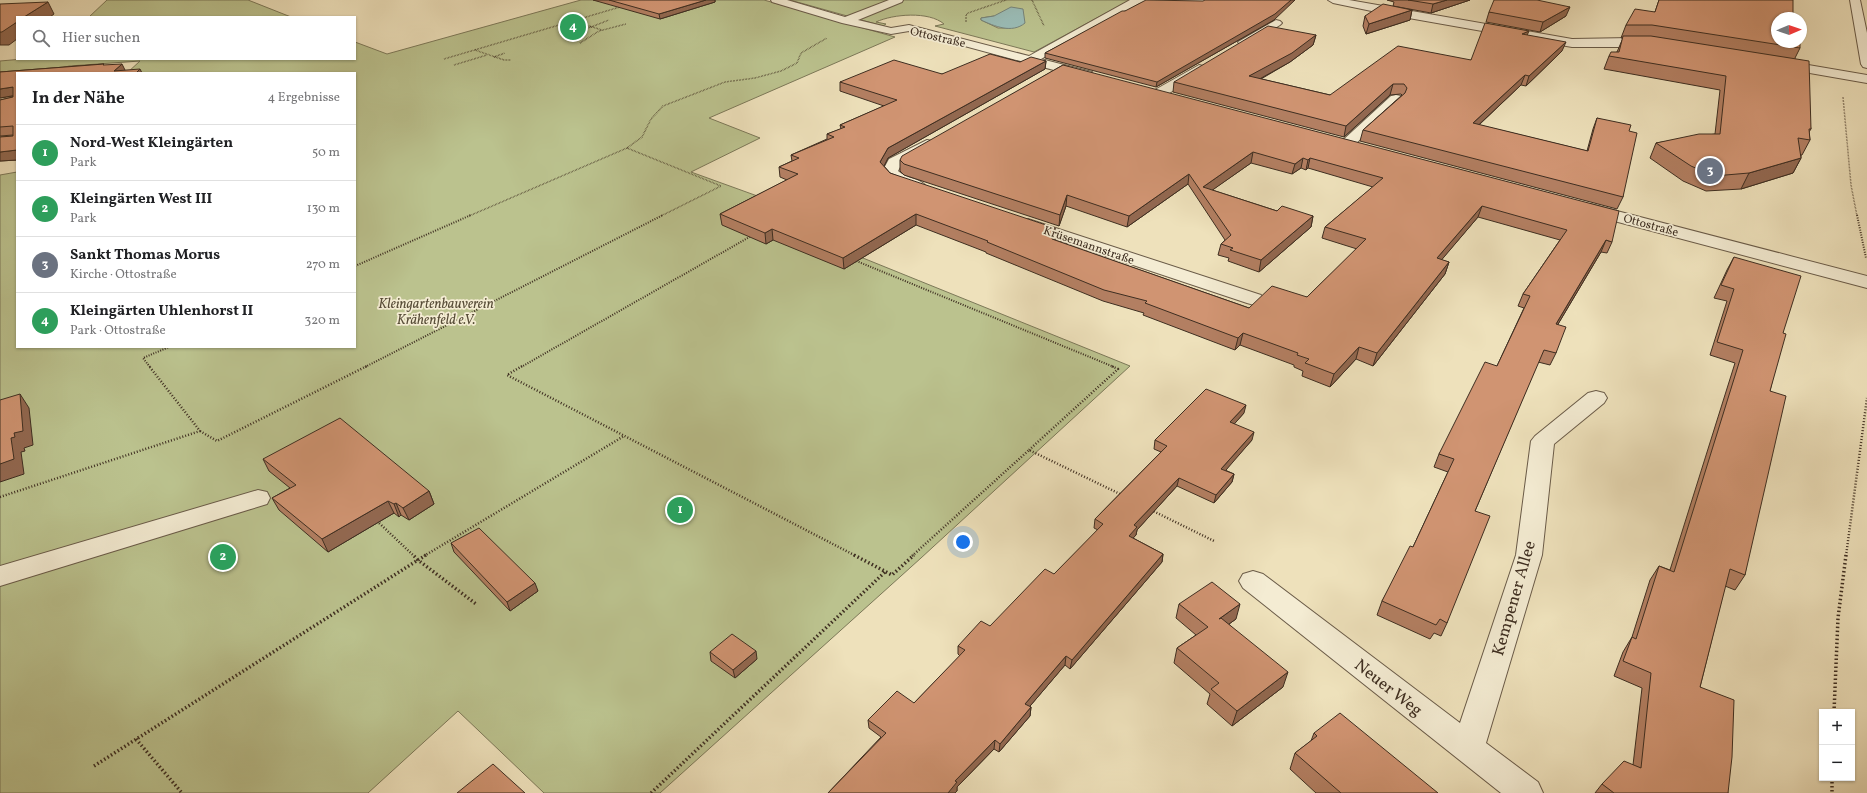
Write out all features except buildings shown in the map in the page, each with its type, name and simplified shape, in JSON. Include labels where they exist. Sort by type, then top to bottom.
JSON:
[{"type":"street","name":"Ottostraße","points":[[776,0],[846,21],[891,31],[910,28],[1098,78]]},
{"type":"street","points":[[846,21],[898,0]]},
{"type":"street","points":[[1030,60],[1138,0],[1201,2],[1204,0]]},
{"type":"street","points":[[1333,0],[1386,11],[1572,43],[1640,42],[1666,45]]},
{"type":"street","points":[[1855,0],[1867,64]]},
{"type":"street","points":[[1236,47],[1276,23]]},
{"type":"street","points":[[1610,55],[1612,43]]},
{"type":"street","points":[[1158,94],[1210,62]]},
{"type":"street","points":[[1767,62],[1867,78]]},
{"type":"street","points":[[1039,80],[1060,68]]},
{"type":"street","points":[[1143,90],[1180,100]]},
{"type":"street","points":[[1347,144],[1396,99]]},
{"type":"street","points":[[934,192],[897,179],[890,172],[894,162],[942,135]]},
{"type":"street","points":[[1332,140],[1362,148]]},
{"type":"street","name":"Ottostraße","points":[[1574,204],[1867,282]]},
{"type":"street","name":"Krüsemannstraße","points":[[1016,220],[1254,299]]},
{"type":"street","name":"Kempener Allee","points":[[1468,748],[1529,555],[1543,441],[1596,398]]},
{"type":"street","points":[[0,576],[48,564],[258,498]]},
{"type":"street","name":"Neuer Weg","points":[[1253,581],[1526,793]]},
{"type":"path","points":[[969,26],[965,18],[968,13],[1006,0]]},
{"type":"path","points":[[1032,0],[1044,26]]},
{"type":"path","points":[[444,58],[625,5]]},
{"type":"path","points":[[573,20],[602,30]]},
{"type":"path","points":[[568,35],[565,33],[591,27],[609,20]]},
{"type":"path","points":[[580,43],[602,30],[626,24]]},
{"type":"path","points":[[356,266],[626,148],[642,137],[651,119],[663,106],[696,91],[725,82],[755,78],[781,71],[797,63],[801,52],[818,41],[861,24]]},
{"type":"path","points":[[474,50],[504,60],[511,60]]},
{"type":"path","points":[[494,57],[505,53]]},
{"type":"path","points":[[454,65],[488,54]]},
{"type":"path","points":[[1842,74],[1851,185],[1867,260]]},
{"type":"path","points":[[167,348],[143,358],[200,431],[217,441],[418,341],[721,186],[626,148]]},
{"type":"path","points":[[756,234],[507,375],[892,575],[1118,369],[850,258]]},
{"type":"path","points":[[1834,709],[1838,618],[1867,398]]},
{"type":"path","points":[[0,497],[200,431]]},
{"type":"path","points":[[94,766],[418,560],[624,436]]},
{"type":"path","points":[[1029,450],[1128,498]]},
{"type":"path","points":[[1150,509],[1214,541]]},
{"type":"path","points":[[372,516],[418,560],[476,604]]},
{"type":"path","points":[[651,793],[886,572]]},
{"type":"path","points":[[136,739],[182,793]]},
{"type":"path","points":[[1832,781],[1832,793]]},
{"type":"green space","points":[[107,0],[248,0],[288,16],[90,16]]},
{"type":"green space","name":"Kleingartenbauverein Krähenfeld e.V.","points":[[581,0],[764,0],[895,37],[709,118],[760,138],[691,172],[785,206],[764,218],[1130,366],[921,558],[660,793],[544,793],[458,711],[368,793],[0,793],[0,175],[16,172],[16,348],[356,348],[356,72],[128,72],[140,61],[69,66],[54,70],[16,72],[16,74],[0,84],[0,61],[16,60],[356,60],[356,42],[387,54]]},
{"type":"green space","points":[[790,0],[1130,0],[1034,52],[935,26],[944,24],[929,17],[911,15],[892,17],[876,22],[886,24],[883,26]],"holes":[[[994,16],[1010,28],[998,28],[981,20],[981,18]]]},
{"type":"water","points":[[1011,7],[1023,9],[1025,23],[1014,28],[1003,28],[981,20],[981,18],[994,16]]},
{"type":"place","name":"Kleingärten Uhlenhorst II","points":[[573,27]]},
{"type":"place","name":"Sankt Thomas Morus","points":[[1710,171]]},
{"type":"place","name":"Nord-West Kleingärten","points":[[680,510]]},
{"type":"place","name":"Kleingärten West III","points":[[223,557]]}]
